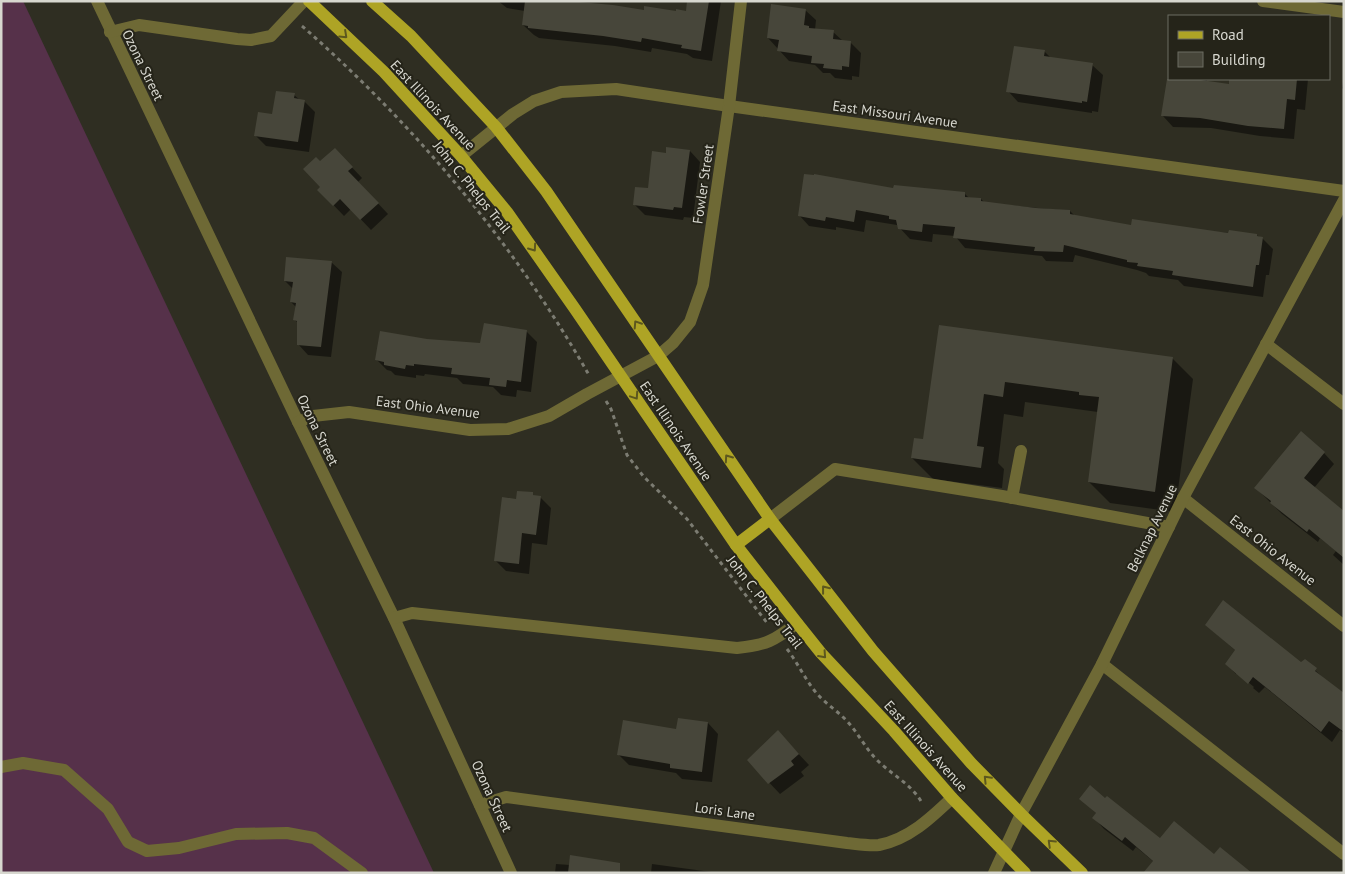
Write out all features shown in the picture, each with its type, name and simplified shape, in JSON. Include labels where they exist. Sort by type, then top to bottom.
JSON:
[{"type":"main road","name":"East Illinois Avenue","points":[[309,1],[384,72],[461,156],[507,212],[736,545],[820,653],[894,731],[952,798],[1025,873]]},
{"type":"main road","name":"East Illinois Avenue","points":[[372,1],[411,36],[496,127],[546,191],[770,519],[873,651],[971,763],[1020,814],[1082,873]]},
{"type":"main road","points":[[736,545],[770,519]]},
{"type":"street","name":"Ozona Street","points":[[97,1],[110,32],[394,618],[511,873]]},
{"type":"street","points":[[110,32],[139,25],[236,40],[251,40],[271,36],[304,1]]},
{"type":"street","name":"Fowler Street","points":[[658,356],[674,343],[690,322],[703,285],[729,106],[741,1]]},
{"type":"street","points":[[1263,1],[1344,12]]},
{"type":"street","name":"East Missouri Avenue","points":[[461,156],[513,114],[534,101],[561,92],[616,89],[1344,191]]},
{"type":"street","name":"Belknap Avenue","points":[[994,873],[1020,814],[1102,664],[1168,526],[1344,200]]},
{"type":"street","points":[[1266,344],[1344,404]]},
{"type":"street","name":"East Ohio Avenue","points":[[298,422],[313,416],[350,412],[470,430],[508,429],[549,416],[658,356]]},
{"type":"street","points":[[1012,498],[1022,451]]},
{"type":"street","points":[[770,519],[835,469],[1168,526]]},
{"type":"street","name":"East Ohio Avenue","points":[[1183,498],[1344,626]]},
{"type":"street","points":[[394,618],[412,612],[737,648],[768,643],[778,638],[797,623]]},
{"type":"street","points":[[1102,664],[1344,854]]},
{"type":"street","points":[[1,767],[23,763],[64,770],[108,809],[128,842],[147,851],[179,848],[236,834],[287,833],[314,838],[362,873]]},
{"type":"street","name":"Loris Lane","points":[[480,805],[506,797],[847,843],[878,845],[907,835],[934,816],[952,798]]},
{"type":"path","name":"John C. Phelps Trail","points":[[309,32],[377,94],[467,197],[504,245],[565,333],[590,378]]},
{"type":"path","name":"John C. Phelps Trail","points":[[606,402],[611,409],[627,455],[644,477],[687,519],[799,664],[814,690],[845,720],[874,757],[891,774],[912,789],[922,804]]},
{"type":"shaded area","points":[[1,1],[23,1],[434,873],[1,873]]},
{"type":"building","points":[[525,1],[568,1],[644,10],[644,6],[686,11],[687,1],[709,1],[701,51],[681,48],[682,45],[642,38],[641,42],[528,28],[528,26],[522,25]]},
{"type":"building","points":[[771,4],[806,9],[804,25],[809,26],[809,28],[834,30],[833,39],[851,41],[849,67],[842,66],[842,70],[823,68],[824,64],[811,63],[812,56],[777,51],[779,40],[767,38]]},
{"type":"building","points":[[1014,46],[1045,50],[1044,56],[1093,63],[1087,102],[1082,101],[1082,103],[1006,92]]},
{"type":"building","points":[[1167,79],[1201,80],[1229,84],[1229,80],[1297,80],[1295,100],[1287,99],[1284,129],[1248,126],[1200,118],[1161,116]]},
{"type":"building","points":[[276,91],[295,93],[294,98],[305,100],[298,142],[254,136],[258,112],[272,114]]},
{"type":"building","points":[[666,147],[690,150],[682,208],[674,207],[673,210],[633,205],[635,187],[648,188],[652,151],[666,153]]},
{"type":"building","points":[[335,148],[353,167],[348,171],[379,203],[360,220],[340,199],[333,206],[317,190],[320,187],[303,169],[316,157],[320,161]]},
{"type":"building","points":[[804,174],[814,174],[893,188],[894,185],[965,192],[965,197],[981,198],[981,201],[1070,210],[1070,214],[1131,225],[1132,219],[1228,233],[1229,230],[1257,234],[1257,236],[1263,237],[1259,265],[1256,265],[1253,287],[1172,275],[1173,271],[1137,266],[1138,263],[1127,262],[1127,260],[1064,245],[1063,252],[1034,251],[1035,247],[953,238],[955,227],[923,224],[922,232],[898,229],[896,220],[889,219],[889,216],[856,210],[854,222],[826,217],[825,221],[798,216]]},
{"type":"building","points":[[286,257],[332,261],[321,347],[297,345],[297,321],[293,320],[296,303],[290,302],[293,282],[284,281]]},
{"type":"building","points":[[484,323],[527,330],[521,382],[507,380],[506,387],[489,385],[490,378],[451,374],[452,368],[414,364],[414,366],[406,365],[405,369],[384,365],[384,362],[375,360],[380,331],[427,339],[480,343]]},
{"type":"building","points":[[939,325],[1173,357],[1155,492],[1088,482],[1099,397],[1079,395],[1079,392],[1005,382],[1003,397],[984,394],[977,446],[984,447],[981,468],[911,458],[914,438],[923,439]]},
{"type":"building","points":[[1301,431],[1325,452],[1304,478],[1344,511],[1344,558],[1309,529],[1307,532],[1254,488]]},
{"type":"building","points":[[517,491],[533,492],[533,495],[541,496],[536,535],[522,533],[519,564],[494,561],[502,497],[516,499]]},
{"type":"building","points":[[1223,600],[1301,662],[1305,659],[1317,668],[1315,671],[1344,693],[1344,732],[1329,721],[1321,732],[1253,677],[1248,684],[1225,664],[1235,650],[1205,625]]},
{"type":"building","points":[[678,718],[708,722],[702,772],[670,768],[670,764],[617,755],[623,720],[676,729]]},
{"type":"building","points":[[778,730],[799,754],[791,761],[794,765],[768,784],[747,760]]},
{"type":"building","points":[[1090,785],[1160,838],[1174,821],[1214,854],[1220,847],[1252,873],[1143,873],[1153,861],[1125,837],[1122,841],[1092,818],[1096,813],[1079,799]]},
{"type":"building","points":[[570,855],[620,863],[620,873],[568,873]]}]
